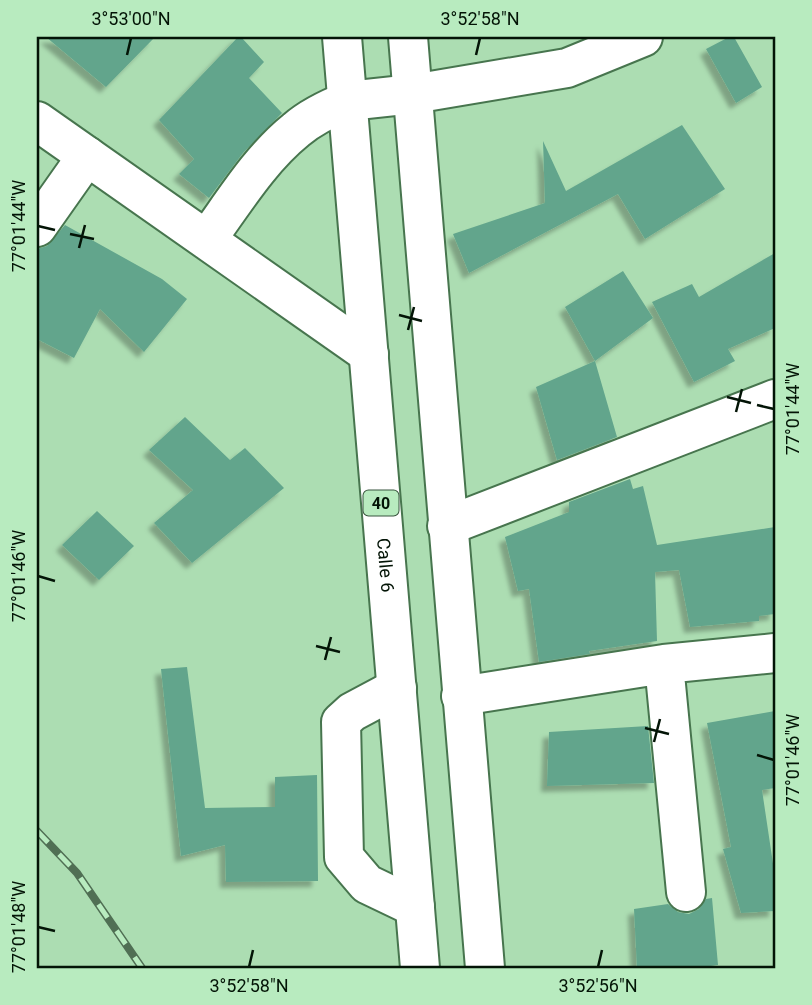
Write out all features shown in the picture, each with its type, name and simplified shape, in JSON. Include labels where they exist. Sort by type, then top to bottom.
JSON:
[{"type":"main road","name":"Calle 6","points":[[342,37],[420,968]]},
{"type":"main road","points":[[408,37],[485,968]]},
{"type":"main road","points":[[207,239],[261,164],[296,129],[328,109],[348,101],[413,94],[567,68],[643,37]]},
{"type":"main road","points":[[37,121],[369,354]]},
{"type":"main road","points":[[37,227],[87,156]]},
{"type":"main road","points":[[447,526],[775,399]]},
{"type":"main road","points":[[461,696],[664,664],[775,653]]},
{"type":"main road","points":[[664,664],[686,892]]},
{"type":"main road","points":[[397,688],[352,712],[341,722],[344,857],[367,884],[415,907]]},
{"type":"building","points":[[46,37],[155,37],[106,87]]},
{"type":"building","points":[[238,37],[264,62],[249,78],[282,113],[243,153],[209,198],[179,174],[194,159],[159,120]]},
{"type":"building","points":[[734,37],[762,87],[736,103],[706,49]]},
{"type":"building","points":[[682,125],[725,189],[645,239],[618,194],[469,273],[453,234],[545,203],[543,141],[566,191]]},
{"type":"building","points":[[65,225],[162,279],[187,299],[144,352],[100,309],[74,358],[37,339],[37,249],[47,246]]},
{"type":"building","points":[[775,253],[775,328],[728,349],[735,361],[694,382],[652,302],[692,284],[699,297]]},
{"type":"building","points":[[623,271],[653,318],[595,361],[565,307]]},
{"type":"building","points":[[595,361],[617,437],[557,460],[536,387]]},
{"type":"building","points":[[185,417],[230,460],[245,448],[284,488],[192,563],[154,523],[193,490],[149,450]]},
{"type":"building","points":[[630,479],[633,489],[643,486],[657,545],[775,527],[775,614],[759,616],[759,621],[690,627],[679,570],[655,572],[657,641],[539,662],[529,589],[518,591],[505,537],[569,512],[569,502]]},
{"type":"building","points":[[97,511],[134,546],[99,580],[62,545]]},
{"type":"building","points":[[187,667],[205,808],[275,807],[275,777],[317,775],[318,881],[226,882],[225,845],[181,856],[161,669]]},
{"type":"building","points":[[775,711],[775,788],[762,790],[775,877],[775,911],[741,913],[723,849],[731,847],[707,723]]},
{"type":"building","points":[[648,726],[654,783],[547,786],[549,732]]},
{"type":"building","points":[[712,898],[718,965],[694,968],[637,968],[634,909],[668,904],[678,912],[689,914],[699,909],[706,899]]},
{"type":"railway","points":[[37,831],[77,873],[142,968]]}]
